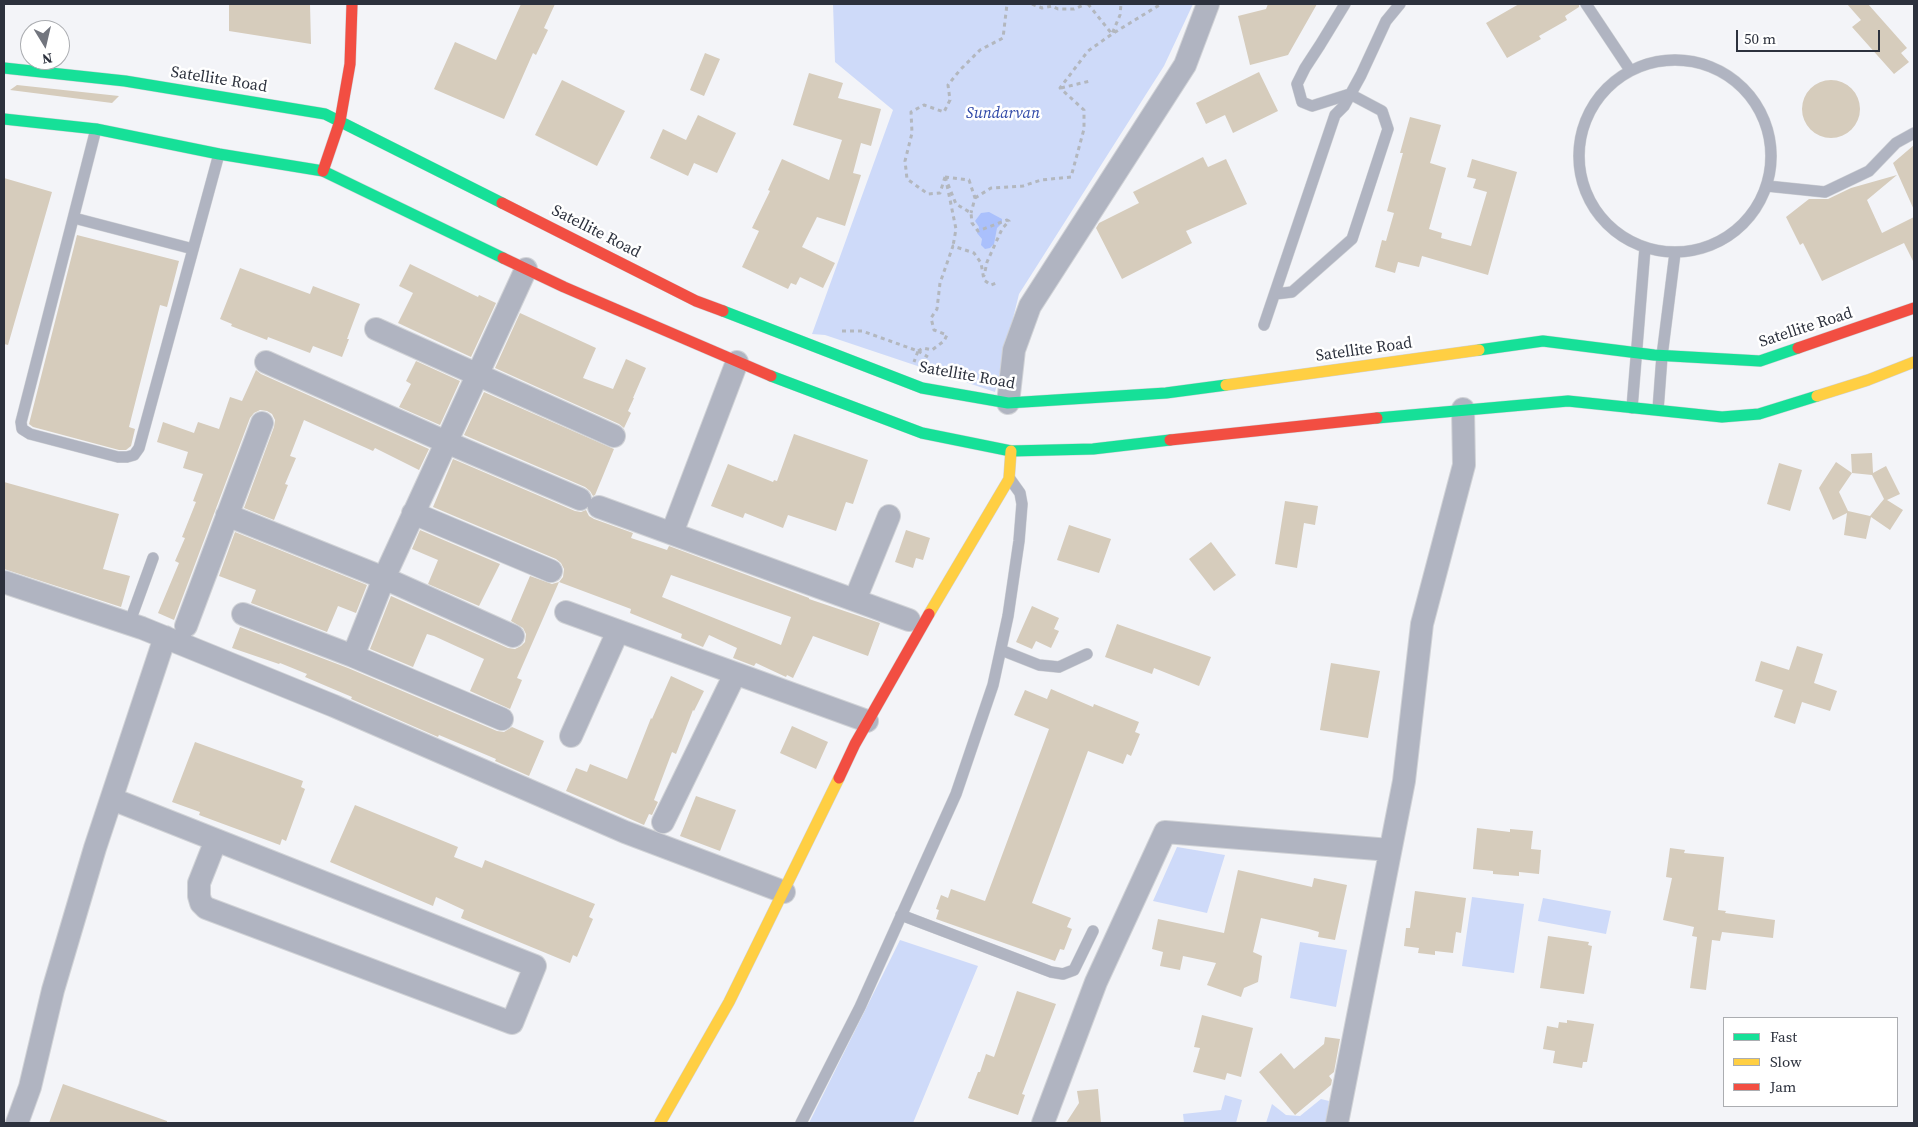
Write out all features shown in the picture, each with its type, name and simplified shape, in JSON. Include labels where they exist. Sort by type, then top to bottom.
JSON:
[{"type":"main road","points":[[323,171],[340,121],[350,64],[352,4]]},
{"type":"main road","name":"Satellite Road","points":[[4,68],[125,81],[324,114],[696,301],[922,388],[1008,403],[1166,393],[1543,342],[1662,356],[1760,361],[1914,308]]},
{"type":"main road","points":[[4,119],[96,129],[218,154],[308,163],[403,211],[526,269],[765,374],[922,433],[1011,451],[1093,449],[1462,409],[1568,401],[1722,417],[1759,414],[1868,380],[1914,362]]},
{"type":"main road","points":[[660,1123],[729,1002],[867,721],[1009,479],[1011,451]]},
{"type":"street","points":[[1008,403],[1014,350],[1030,306],[1185,65],[1208,4]]},
{"type":"street","points":[[353,656],[384,578],[526,269]]},
{"type":"street","points":[[376,329],[614,436]]},
{"type":"street","points":[[266,362],[446,442],[590,503],[909,620]]},
{"type":"street","points":[[672,534],[737,362]]},
{"type":"street","points":[[1337,1123],[1404,781],[1422,624],[1464,465],[1462,409]]},
{"type":"street","points":[[186,626],[262,423]]},
{"type":"street","points":[[414,513],[550,570]]},
{"type":"street","points":[[227,515],[384,578],[513,636]]},
{"type":"street","points":[[855,600],[889,516]]},
{"type":"street","points":[[4,582],[129,624],[334,706],[625,832],[784,892]]},
{"type":"street","points":[[566,612],[867,721]]},
{"type":"street","points":[[243,614],[353,656],[502,719]]},
{"type":"street","points":[[571,736],[618,631]]},
{"type":"street","points":[[17,1123],[30,1087],[53,990],[164,638]]},
{"type":"street","points":[[663,822],[736,674]]},
{"type":"street","points":[[112,799],[216,840],[535,966],[512,1023],[206,908],[198,896],[199,882],[216,840]]},
{"type":"street","points":[[1044,1123],[1096,982],[1165,832],[1390,850]]},
{"type":"lane","points":[[1275,294],[1292,292],[1352,239],[1388,129],[1382,111],[1350,94],[1312,106],[1302,102],[1297,84],[1304,68],[1345,4]]},
{"type":"lane","points":[[1586,4],[1630,70]]},
{"type":"lane","points":[[1264,325],[1335,115],[1344,106],[1386,21],[1396,5]]},
{"type":"lane","points":[[1662,60],[1694,61],[1724,73],[1749,94],[1766,122],[1772,153],[1767,186],[1754,213],[1732,234],[1705,248],[1675,253],[1645,248],[1616,234],[1594,210],[1580,180],[1578,148],[1586,116],[1604,90],[1630,70],[1662,60]]},
{"type":"lane","points":[[96,129],[22,417],[22,429],[30,434],[118,457],[134,455],[139,448],[218,154]]},
{"type":"lane","points":[[1767,186],[1825,192],[1869,171],[1896,143],[1914,133]]},
{"type":"lane","points":[[74,218],[193,249]]},
{"type":"lane","points":[[1632,408],[1645,248]]},
{"type":"lane","points":[[1658,410],[1662,356],[1675,253]]},
{"type":"lane","points":[[801,1123],[860,1007],[956,794],[993,685],[1008,616],[1019,541],[1022,504],[1020,493],[1009,479]]},
{"type":"lane","points":[[129,624],[153,558]]},
{"type":"lane","points":[[1001,650],[1039,665],[1059,667],[1087,654]]},
{"type":"lane","points":[[901,915],[1051,972],[1063,974],[1074,970],[1093,931]]},
{"type":"path","points":[[945,177],[940,193],[928,194],[907,179],[905,161],[912,133],[911,112],[924,105],[944,112],[950,100],[948,85],[960,70],[980,50],[1004,38],[1007,4]]},
{"type":"path","points":[[1032,4],[1042,8],[1052,6],[1066,9],[1074,9],[1087,4],[1112,34]]},
{"type":"path","points":[[1112,34],[1120,15],[1121,4]]},
{"type":"path","points":[[1060,88],[1088,51],[1161,4]]},
{"type":"path","points":[[1060,88],[1090,81]]},
{"type":"path","points":[[975,198],[991,188],[1023,186],[1041,180],[1071,177],[1084,129],[1084,110],[1060,88]]},
{"type":"path","points":[[945,177],[969,180],[975,198],[971,213],[972,223],[978,231],[1007,220],[1009,221],[1002,229],[988,262],[984,280]]},
{"type":"path","points":[[945,177],[956,204],[971,213]]},
{"type":"path","points":[[904,380],[918,351],[923,348],[932,350],[944,341],[948,334],[934,330],[930,318],[937,309],[940,283],[953,246],[956,229],[945,177]]},
{"type":"path","points":[[953,246],[974,253],[982,264],[984,280],[991,285],[996,283]]},
{"type":"path","points":[[840,331],[862,331],[918,351],[928,357]]},
{"type":"green space","name":"Sundarvan","points":[[833,4],[1193,4],[1164,66],[1019,294],[995,392],[825,335],[812,334],[893,110],[835,62]]},
{"type":"green space","points":[[1177,847],[1225,855],[1207,913],[1153,901]]},
{"type":"green space","points":[[1472,897],[1524,904],[1514,973],[1462,966]]},
{"type":"green space","points":[[1543,898],[1611,911],[1606,934],[1538,921]]},
{"type":"green space","points":[[900,940],[978,966],[913,1123],[809,1123]]},
{"type":"green space","points":[[1300,942],[1347,950],[1336,1007],[1290,998]]},
{"type":"green space","points":[[1225,1095],[1242,1100],[1236,1123],[1184,1123],[1183,1114],[1221,1110]]},
{"type":"green space","points":[[1321,1099],[1329,1101],[1326,1123],[1266,1123],[1272,1104],[1286,1115],[1300,1116]]},
{"type":"water","points":[[989,212],[1002,219],[1002,223],[997,228],[994,244],[990,248],[985,249],[981,245],[982,239],[977,233],[979,227],[975,221],[981,213]]},
{"type":"building","points":[[229,4],[310,4],[311,44],[229,31]]},
{"type":"building","points":[[521,4],[555,4],[544,28],[548,30],[536,55],[533,53],[504,119],[434,89],[455,42],[496,60]]},
{"type":"building","points":[[1268,4],[1317,4],[1288,55],[1250,65],[1238,16],[1266,9]]},
{"type":"building","points":[[1519,4],[1579,4],[1579,7],[1565,16],[1567,20],[1539,36],[1541,39],[1507,58],[1486,23]]},
{"type":"building","points":[[1847,4],[1868,4],[1907,48],[1901,53],[1909,62],[1894,74],[1852,27],[1861,20]]},
{"type":"building","points":[[705,53],[720,59],[704,96],[690,90]]},
{"type":"building","points":[[1259,72],[1278,111],[1233,133],[1225,115],[1206,124],[1196,103]]},
{"type":"building","points":[[809,73],[843,83],[838,98],[881,109],[871,146],[861,143],[853,173],[861,175],[845,226],[817,217],[802,247],[835,263],[823,288],[800,277],[796,285],[791,283],[788,289],[742,267],[759,231],[752,228],[770,191],[768,190],[782,159],[829,180],[842,140],[793,125]]},
{"type":"building","points":[[562,80],[625,111],[597,166],[535,135]]},
{"type":"building","points":[[1831,80],[1847,85],[1855,93],[1860,109],[1855,125],[1847,133],[1831,138],[1815,133],[1807,125],[1802,109],[1807,93],[1815,85]]},
{"type":"building","points":[[17,85],[119,96],[112,103],[10,90]]},
{"type":"building","points":[[698,115],[736,133],[717,173],[694,163],[688,176],[650,158],[663,129],[686,140]]},
{"type":"building","points":[[1410,117],[1441,125],[1430,163],[1446,168],[1429,229],[1442,233],[1441,238],[1471,246],[1487,192],[1473,188],[1476,179],[1467,177],[1472,159],[1517,172],[1488,275],[1422,256],[1419,267],[1398,262],[1395,273],[1375,267],[1382,240],[1386,241],[1394,213],[1387,211],[1403,153],[1400,153]]},
{"type":"building","points":[[1914,145],[1914,210],[1893,163]]},
{"type":"building","points":[[1203,157],[1208,167],[1226,159],[1247,204],[1186,231],[1192,243],[1122,279],[1096,228],[1099,223],[1139,203],[1133,192]]},
{"type":"building","points":[[1897,175],[1867,200],[1882,233],[1914,217],[1914,263],[1904,243],[1822,281],[1803,243],[1800,245],[1786,217],[1809,199],[1828,199],[1851,188]]},
{"type":"building","points":[[4,178],[52,192],[8,345],[4,344]]},
{"type":"building","points":[[77,235],[179,261],[167,307],[160,305],[129,427],[135,429],[131,446],[126,450],[119,450],[33,427],[29,424]]},
{"type":"building","points":[[410,264],[478,297],[479,295],[496,303],[471,357],[398,323],[413,293],[399,286]]},
{"type":"building","points":[[240,268],[310,294],[313,286],[360,304],[342,357],[313,346],[310,353],[268,337],[267,340],[231,326],[232,324],[220,319]]},
{"type":"building","points":[[520,313],[596,348],[583,378],[613,389],[626,359],[646,368],[628,411],[631,413],[624,428],[619,424],[495,368]]},
{"type":"building","points":[[416,361],[460,381],[440,425],[399,407],[411,384],[406,381]]},
{"type":"building","points":[[256,370],[261,374],[429,449],[419,470],[375,448],[373,451],[304,420],[290,456],[296,458],[285,484],[288,485],[274,520],[244,508],[275,420],[272,414],[267,411],[260,410],[254,413],[250,418],[174,620],[158,613],[179,563],[175,561],[185,538],[182,537],[196,502],[193,501],[203,474],[183,468],[188,452],[157,442],[163,422],[194,433],[198,422],[219,429],[230,397],[242,401]]},
{"type":"building","points":[[484,392],[614,449],[595,495],[593,496],[585,487],[464,435]]},
{"type":"building","points":[[794,434],[868,460],[853,504],[846,502],[836,531],[788,515],[783,528],[745,513],[743,518],[711,506],[728,464],[773,482],[774,480],[777,481]]},
{"type":"building","points":[[1872,453],[1873,473],[1886,466],[1900,494],[1887,500],[1903,510],[1890,530],[1871,517],[1866,539],[1844,535],[1847,513],[1833,520],[1819,488],[1836,462],[1852,473],[1851,454]],"holes":[[[1852,473],[1872,475],[1884,499],[1870,516],[1848,511],[1839,492]]]},
{"type":"building","points":[[453,459],[575,511],[581,512],[586,510],[589,516],[594,519],[633,533],[631,538],[667,550],[669,546],[809,599],[880,623],[868,656],[813,636],[793,678],[787,675],[786,677],[756,663],[754,666],[733,658],[737,648],[709,635],[703,647],[681,638],[682,634],[630,613],[631,609],[559,582],[563,577],[564,569],[556,559],[433,507]],"holes":[[[671,575],[791,617],[781,645],[662,597]]]},
{"type":"building","points":[[1779,463],[1802,470],[1790,511],[1767,504]]},
{"type":"building","points":[[4,482],[119,514],[103,569],[130,576],[121,607],[4,569]]},
{"type":"building","points":[[1285,501],[1318,506],[1315,525],[1304,523],[1297,568],[1275,564]]},
{"type":"building","points":[[1069,525],[1111,539],[1099,573],[1057,560]]},
{"type":"building","points":[[420,530],[500,564],[479,606],[428,584],[438,560],[412,549]]},
{"type":"building","points":[[906,530],[930,538],[923,560],[916,558],[913,568],[895,562]]},
{"type":"building","points":[[235,532],[367,585],[356,613],[338,606],[327,632],[251,603],[256,590],[219,576]]},
{"type":"building","points":[[1211,542],[1236,575],[1214,591],[1189,559]]},
{"type":"building","points":[[530,576],[552,584],[559,582],[517,678],[522,680],[510,709],[470,691],[484,659],[434,636],[427,634],[413,667],[370,649],[391,596],[508,648],[515,649],[525,642],[526,634],[523,628],[511,621]]},
{"type":"building","points":[[1032,606],[1059,618],[1054,629],[1059,631],[1051,648],[1036,641],[1032,649],[1016,642]]},
{"type":"building","points":[[1117,624],[1211,657],[1199,686],[1154,668],[1152,674],[1105,657]]},
{"type":"building","points":[[240,627],[348,668],[497,731],[504,732],[512,727],[544,741],[529,776],[495,761],[496,759],[439,735],[438,737],[351,699],[352,697],[305,677],[307,674],[280,663],[232,648]]},
{"type":"building","points":[[1797,646],[1823,654],[1814,683],[1837,691],[1830,711],[1802,702],[1795,724],[1774,717],[1783,690],[1755,681],[1761,661],[1789,670]]},
{"type":"building","points":[[1331,663],[1380,671],[1368,738],[1320,730]]},
{"type":"building","points":[[671,676],[704,691],[693,710],[676,754],[672,752],[654,800],[658,802],[652,815],[649,814],[644,825],[566,791],[576,768],[587,772],[590,764],[627,779],[651,718]]},
{"type":"building","points":[[1051,689],[1093,707],[1094,704],[1139,722],[1135,732],[1140,734],[1131,756],[1127,754],[1123,764],[1088,751],[1032,903],[1071,918],[1067,927],[1072,929],[1064,950],[1060,949],[1055,961],[936,919],[939,910],[936,909],[941,895],[948,898],[951,889],[985,901],[1049,729],[1014,715],[1025,690],[1047,699]]},
{"type":"building","points":[[792,726],[828,742],[816,769],[780,753]]},
{"type":"building","points":[[195,742],[303,781],[301,787],[305,789],[286,841],[282,839],[280,845],[199,815],[200,812],[172,802]]},
{"type":"building","points":[[696,796],[736,810],[720,851],[680,836]]},
{"type":"building","points":[[355,805],[458,847],[454,857],[482,868],[485,860],[595,904],[589,917],[593,919],[577,957],[573,955],[570,963],[461,918],[464,910],[436,897],[433,906],[330,862]]},
{"type":"building","points":[[1477,828],[1510,832],[1510,829],[1533,831],[1531,849],[1541,850],[1539,874],[1519,872],[1519,876],[1493,874],[1493,871],[1473,869]]},
{"type":"building","points":[[1670,848],[1685,850],[1684,853],[1724,857],[1718,910],[1726,911],[1725,913],[1775,920],[1773,938],[1722,932],[1720,941],[1712,940],[1706,990],[1690,988],[1697,937],[1692,936],[1694,927],[1663,920],[1672,878],[1666,877]]},
{"type":"building","points":[[1238,870],[1312,887],[1314,878],[1347,885],[1335,940],[1318,937],[1319,932],[1309,929],[1261,918],[1253,952],[1262,956],[1258,982],[1244,988],[1241,997],[1207,985],[1216,963],[1183,956],[1180,970],[1160,966],[1163,952],[1152,949],[1158,919],[1224,933]]},
{"type":"building","points":[[1415,891],[1466,898],[1461,933],[1456,932],[1453,953],[1435,951],[1435,955],[1418,953],[1419,948],[1404,946],[1406,928],[1410,928]]},
{"type":"building","points":[[1548,936],[1589,942],[1588,945],[1592,946],[1584,994],[1540,988]]},
{"type":"building","points":[[1017,991],[1056,1004],[1022,1094],[1025,1095],[1018,1115],[968,1098],[986,1054],[994,1057]]},
{"type":"building","points":[[1202,1015],[1253,1028],[1241,1077],[1227,1073],[1225,1080],[1193,1072],[1200,1048],[1194,1047]]},
{"type":"building","points":[[1567,1020],[1594,1024],[1587,1062],[1583,1062],[1582,1068],[1553,1063],[1555,1051],[1543,1049],[1547,1026],[1558,1028],[1559,1022],[1567,1023]]},
{"type":"building","points":[[1325,1037],[1340,1039],[1334,1072],[1329,1076],[1332,1080],[1331,1085],[1295,1115],[1259,1072],[1281,1053],[1294,1069],[1324,1044]]},
{"type":"building","points":[[63,1084],[167,1121],[167,1123],[49,1123]]},
{"type":"building","points":[[1098,1089],[1101,1123],[1066,1123],[1079,1103],[1077,1091]]},
{"type":"traffic: fast","points":[[4,68],[125,81],[325,114],[502,203]]},
{"type":"traffic: fast","points":[[4,119],[96,129],[219,154],[323,171],[503,258]]},
{"type":"traffic: fast","points":[[723,311],[922,388],[1008,403],[1166,393],[1226,385]]},
{"type":"traffic: fast","points":[[1479,350],[1543,341],[1654,355],[1760,361],[1798,348]]},
{"type":"traffic: fast","points":[[771,376],[922,433],[1011,451],[1093,449],[1170,440]]},
{"type":"traffic: fast","points":[[1377,418],[1568,401],[1722,417],[1759,414],[1817,396]]},
{"type":"traffic: slow","points":[[1226,385],[1479,350]]},
{"type":"traffic: slow","points":[[1817,396],[1868,380],[1914,362]]},
{"type":"traffic: slow","points":[[929,614],[1009,479],[1011,451]]},
{"type":"traffic: slow","points":[[660,1123],[729,1002],[839,778]]},
{"type":"traffic: jam","points":[[323,171],[340,121],[350,64],[352,4]]},
{"type":"traffic: jam","points":[[502,203],[696,301],[723,311]]},
{"type":"traffic: jam","points":[[503,258],[564,287],[771,376]]},
{"type":"traffic: jam","points":[[1798,348],[1914,308]]},
{"type":"traffic: jam","points":[[1170,440],[1377,418]]},
{"type":"traffic: jam","points":[[839,778],[855,744],[929,614]]}]
